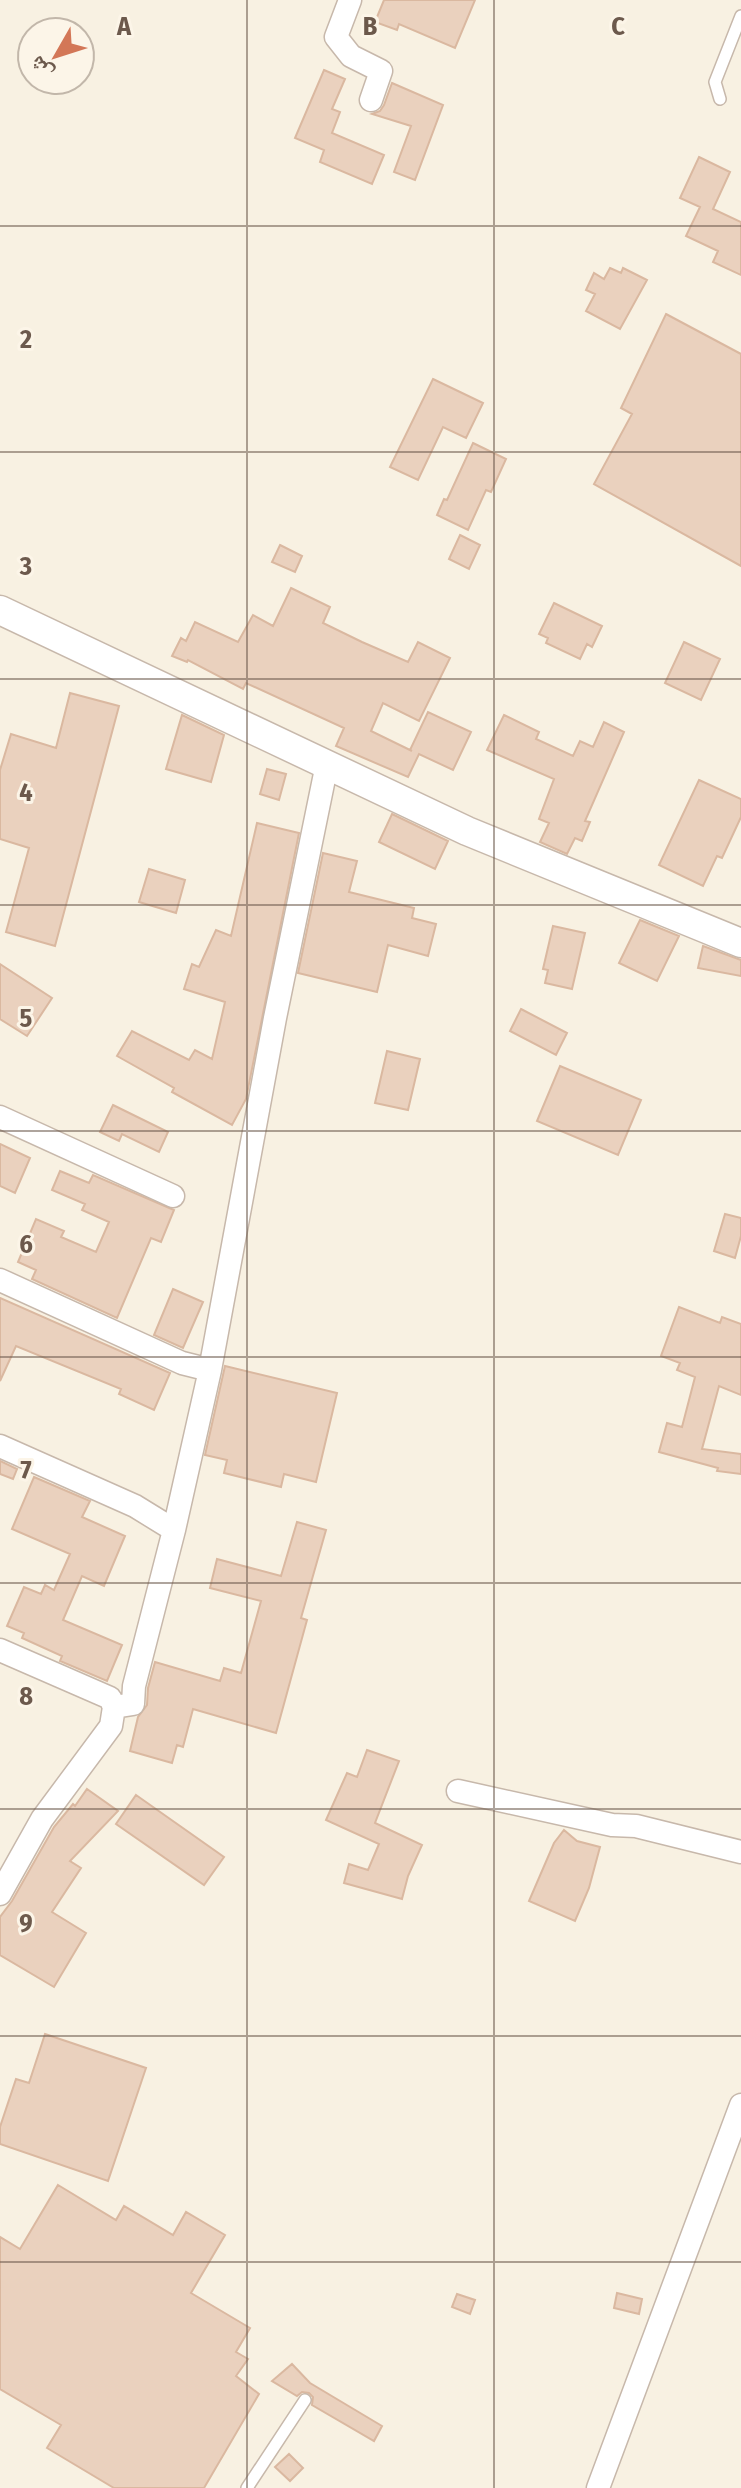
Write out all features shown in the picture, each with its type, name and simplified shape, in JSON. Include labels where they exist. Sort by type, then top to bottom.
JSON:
[{"type":"street","points":[[350,0],[336,37],[351,56],[381,71],[371,100]]},
{"type":"street","points":[[0,610],[467,831],[741,943]]},
{"type":"street","points":[[114,1707],[133,1704],[134,1686],[174,1530],[210,1370],[275,1018],[327,764]]},
{"type":"street","points":[[0,1117],[173,1196]]},
{"type":"street","points":[[0,1280],[182,1363],[210,1370]]},
{"type":"street","points":[[0,1446],[135,1506],[174,1530]]},
{"type":"street","points":[[0,1650],[110,1698],[114,1707],[111,1726],[42,1819],[0,1894]]},
{"type":"street","points":[[458,1791],[612,1825],[636,1826],[741,1852]]},
{"type":"street","points":[[598,2488],[741,2105]]},
{"type":"lane","points":[[720,99],[715,82],[741,16]]},
{"type":"lane","points":[[247,2488],[305,2400]]},
{"type":"building","points":[[384,0],[475,0],[455,48],[399,24],[397,30],[375,22]]},
{"type":"building","points":[[324,70],[345,79],[332,109],[340,112],[332,133],[384,155],[372,184],[320,162],[324,150],[295,138]]},
{"type":"building","points":[[392,83],[443,105],[415,180],[394,172],[411,126],[372,114],[384,105]]},
{"type":"building","points":[[699,157],[730,172],[713,209],[741,222],[741,275],[713,262],[718,251],[686,236],[700,207],[680,198]]},
{"type":"building","points":[[610,268],[621,273],[623,268],[647,280],[620,329],[586,311],[595,294],[586,290],[594,273],[604,279]]},
{"type":"building","points":[[666,314],[741,354],[741,566],[594,484],[632,414],[621,408]]},
{"type":"building","points":[[433,379],[483,403],[466,438],[443,427],[418,480],[390,467]]},
{"type":"building","points":[[473,443],[506,459],[491,492],[486,490],[468,530],[437,515]]},
{"type":"building","points":[[460,535],[480,545],[469,569],[449,559]]},
{"type":"building","points":[[280,545],[302,556],[295,572],[272,562]]},
{"type":"building","points":[[291,588],[330,607],[323,623],[362,642],[408,662],[418,642],[450,658],[419,721],[383,703],[371,731],[412,751],[428,712],[471,732],[453,770],[419,754],[408,777],[336,746],[344,728],[246,683],[243,689],[188,660],[172,656],[181,638],[186,641],[195,622],[238,642],[253,615],[273,626]]},
{"type":"building","points":[[554,603],[602,626],[592,647],[587,644],[580,659],[546,643],[548,638],[539,634]]},
{"type":"building","points":[[684,642],[720,659],[701,700],[665,683]]},
{"type":"building","points":[[70,693],[119,706],[55,946],[6,932],[29,848],[0,839],[0,770],[11,734],[56,748]]},
{"type":"building","points":[[182,715],[224,735],[211,782],[166,769]]},
{"type":"building","points":[[504,715],[539,732],[536,739],[573,756],[580,741],[593,747],[604,722],[624,732],[585,821],[590,822],[582,841],[575,838],[567,854],[540,842],[549,823],[539,819],[554,779],[487,750]]},
{"type":"building","points":[[267,769],[286,774],[279,800],[260,794]]},
{"type":"building","points":[[699,780],[741,799],[741,817],[722,858],[717,856],[703,886],[659,865]]},
{"type":"building","points":[[392,814],[448,841],[435,869],[379,842]]},
{"type":"building","points":[[257,823],[299,833],[246,1099],[232,1125],[172,1092],[174,1088],[117,1056],[132,1031],[189,1060],[195,1050],[212,1059],[225,1002],[184,989],[192,964],[199,967],[216,930],[231,936]]},
{"type":"building","points":[[323,853],[357,861],[349,892],[414,908],[412,918],[436,924],[428,956],[388,945],[377,992],[298,973]]},
{"type":"building","points":[[149,869],[185,880],[176,913],[139,902]]},
{"type":"building","points":[[640,920],[679,936],[657,981],[619,963]]},
{"type":"building","points":[[553,926],[585,933],[572,989],[545,983],[548,970],[543,969]]},
{"type":"building","points":[[703,946],[741,960],[741,976],[698,968]]},
{"type":"building","points":[[0,964],[52,998],[27,1036],[0,1019]]},
{"type":"building","points":[[521,1009],[567,1033],[556,1055],[510,1031]]},
{"type":"building","points":[[387,1051],[420,1059],[408,1110],[375,1103]]},
{"type":"building","points":[[560,1066],[641,1100],[618,1155],[537,1121]]},
{"type":"building","points":[[113,1105],[168,1132],[159,1152],[122,1134],[119,1141],[100,1132]]},
{"type":"building","points":[[0,1144],[30,1158],[15,1193],[0,1186]]},
{"type":"building","points":[[60,1171],[89,1183],[93,1175],[174,1210],[161,1242],[151,1238],[117,1318],[32,1279],[36,1270],[18,1262],[36,1219],[64,1231],[61,1237],[96,1252],[109,1222],[82,1210],[85,1204],[52,1190]]},
{"type":"building","points":[[725,1214],[741,1218],[741,1236],[735,1258],[714,1251]]},
{"type":"building","points":[[173,1289],[203,1302],[183,1348],[154,1335]]},
{"type":"building","points":[[0,1298],[170,1373],[154,1410],[119,1394],[121,1389],[16,1346],[0,1381]]},
{"type":"building","points":[[679,1307],[720,1323],[722,1317],[741,1324],[741,1395],[719,1386],[702,1449],[741,1454],[741,1474],[717,1471],[718,1468],[659,1452],[667,1423],[682,1427],[695,1377],[677,1370],[680,1363],[661,1356]]},
{"type":"building","points":[[225,1366],[337,1393],[316,1482],[284,1474],[281,1487],[224,1473],[227,1460],[205,1455]]},
{"type":"building","points":[[0,1461],[17,1469],[13,1479],[0,1474]]},
{"type":"building","points":[[34,1477],[90,1501],[82,1517],[125,1536],[104,1586],[82,1576],[63,1620],[122,1645],[107,1681],[60,1661],[62,1656],[22,1638],[24,1633],[7,1626],[24,1587],[41,1594],[45,1585],[54,1590],[70,1554],[12,1529]]},
{"type":"building","points":[[297,1522],[326,1530],[301,1618],[307,1620],[276,1733],[193,1709],[183,1747],[177,1745],[172,1763],[130,1751],[138,1717],[147,1705],[155,1662],[220,1681],[224,1668],[241,1673],[261,1601],[210,1588],[217,1559],[281,1576]]},
{"type":"building","points":[[367,1750],[399,1761],[375,1823],[422,1845],[402,1899],[344,1883],[349,1864],[368,1870],[379,1844],[326,1820],[347,1773],[357,1777]]},
{"type":"building","points":[[87,1789],[118,1811],[70,1861],[81,1868],[52,1912],[86,1933],[54,1987],[0,1955],[0,1917],[54,1827]]},
{"type":"building","points":[[136,1795],[224,1857],[204,1885],[116,1824]]},
{"type":"building","points":[[564,1830],[577,1841],[600,1847],[589,1888],[575,1921],[529,1901],[554,1843]]},
{"type":"building","points":[[45,2034],[146,2068],[108,2181],[0,2144],[0,2127],[16,2079],[29,2083]]},
{"type":"building","points":[[58,2185],[116,2220],[124,2206],[173,2235],[186,2212],[225,2235],[191,2293],[250,2328],[236,2352],[248,2359],[236,2376],[259,2394],[204,2488],[114,2488],[47,2448],[61,2425],[0,2389],[0,2237],[20,2249]]},
{"type":"building","points":[[617,2293],[642,2299],[639,2314],[614,2308]]},
{"type":"building","points":[[457,2294],[475,2300],[470,2314],[452,2307]]},
{"type":"building","points":[[292,2364],[310,2383],[382,2426],[374,2441],[312,2405],[313,2397],[309,2393],[302,2392],[297,2396],[272,2381]]},
{"type":"building","points":[[289,2454],[303,2468],[290,2481],[275,2467]]}]
